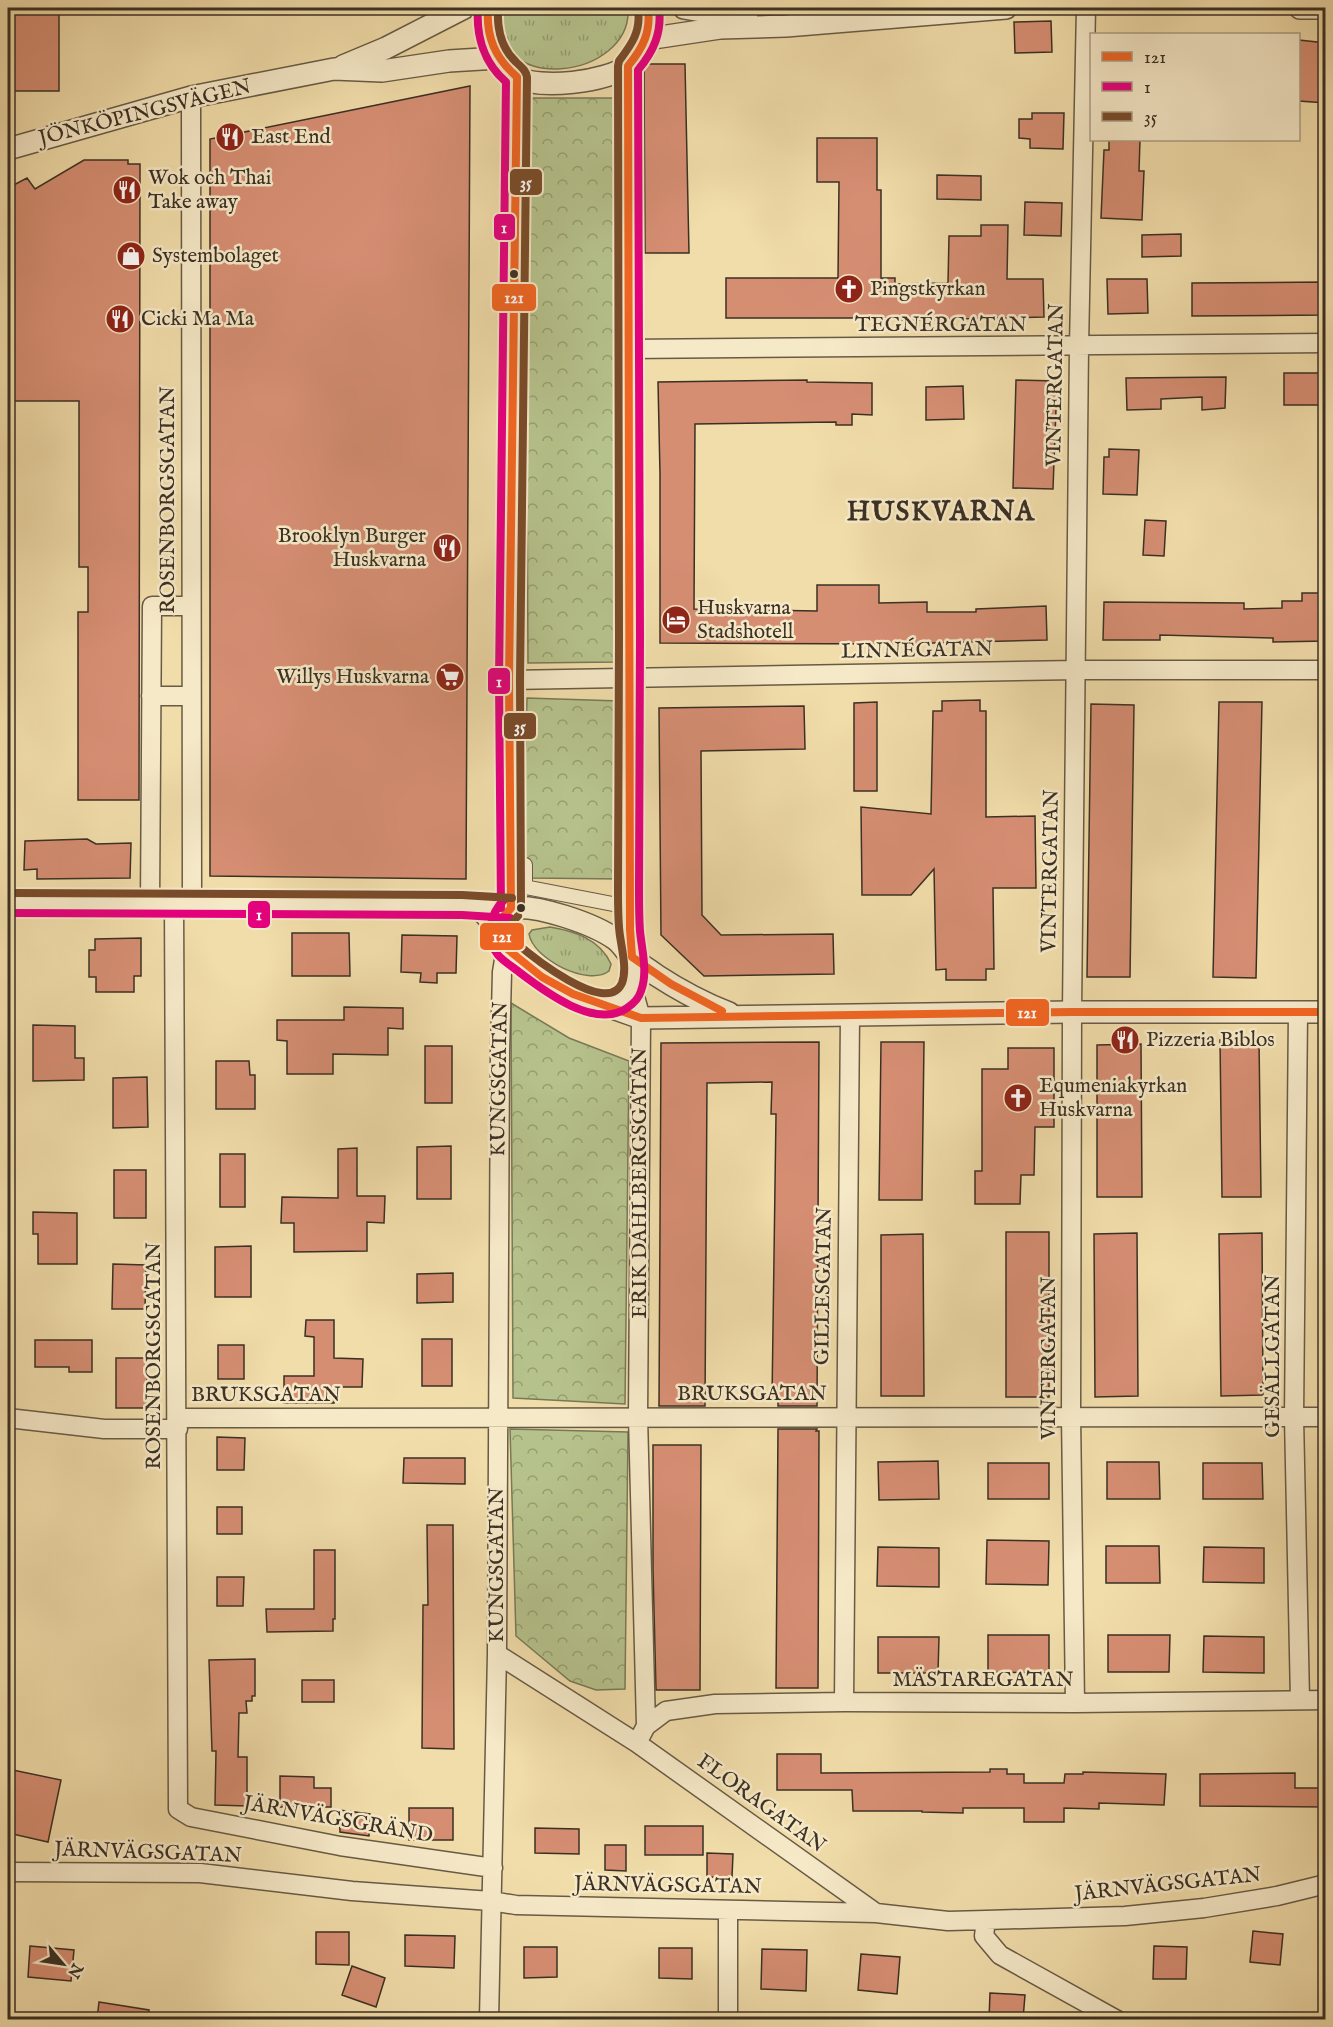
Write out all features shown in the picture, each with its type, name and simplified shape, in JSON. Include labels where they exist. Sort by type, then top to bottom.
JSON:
[{"type":"street","points":[[334,69],[386,48],[464,8]]},
{"type":"street","points":[[488,8],[486,25],[490,41],[498,58],[508,71],[517,77],[546,83],[567,83],[606,75],[628,66],[647,39],[650,19],[648,8]]},
{"type":"street","points":[[684,8],[786,26]]},
{"type":"street","points":[[647,39],[720,28],[786,26],[1006,8]]},
{"type":"street","name":"VINTERGATAN","points":[[1075,1703],[1071,1416],[1072,1012],[1079,346],[1086,8]]},
{"type":"street","points":[[1300,8],[1326,8]]},
{"type":"street","name":"JÖNKÖPINGSVÄGEN","points":[[8,149],[191,97],[334,69],[382,70],[466,59],[498,58]]},
{"type":"street","name":"ERIK DAHLBERGSGATAN","points":[[628,66],[630,679],[628,878],[632,986],[641,1018],[638,1417],[646,1726]]},
{"type":"street","name":"KUNGSGATAN","points":[[489,2019],[497,1654],[500,1052],[503,917],[505,912],[511,908],[508,680],[517,77]]},
{"type":"street","name":"ROSENBORGSGATAN","points":[[178,1809],[178,1423],[183,903],[191,696],[191,97]]},
{"type":"street","name":"TEGNÉRGATAN","points":[[628,349],[1326,343]]},
{"type":"street","points":[[150,903],[152,606],[190,606]]},
{"type":"street","name":"LINNÉGATAN","points":[[508,680],[1076,670],[1326,670]]},
{"type":"street","points":[[152,696],[191,696]]},
{"type":"street","points":[[525,865],[525,887],[618,905]]},
{"type":"street","points":[[8,903],[518,907],[572,918],[615,939],[632,957],[684,992],[738,1017]]},
{"type":"street","points":[[476,905],[504,943],[542,977],[586,1000],[641,1018],[1072,1012],[1326,1012]]},
{"type":"street","points":[[607,1005],[618,1000],[632,986]]},
{"type":"street","name":"GESÄLLGATAN","points":[[1298,1012],[1294,1418],[1300,1700]]},
{"type":"street","name":"GILLESGATAN","points":[[844,1702],[850,1015]]},
{"type":"street","name":"BRUKSGATAN","points":[[8,1418],[104,1429],[178,1423],[499,1418],[1326,1417]]},
{"type":"street","name":"KUNGSGATAN","points":[[497,1654],[637,1743]]},
{"type":"street","name":"MÄSTAREGATAN","points":[[646,1726],[666,1711],[715,1704],[1326,1700]]},
{"type":"street","points":[[637,1743],[646,1726]]},
{"type":"street","name":"FLORAGATAN","points":[[637,1743],[876,1913]]},
{"type":"street","name":"JÄRNVÄGSGRÄND","points":[[178,1809],[191,1817],[340,1846],[493,1868]]},
{"type":"street","name":"JÄRNVÄGSGATAN","points":[[8,1872],[200,1873],[352,1891],[491,1901],[516,1905],[876,1913],[948,1921],[1125,1916],[1203,1908],[1277,1896],[1326,1884]]},
{"type":"street","points":[[728,1910],[728,2019]]},
{"type":"street","points":[[986,1920],[984,1936],[1000,1955],[1117,2019]]},
{"type":"green space","points":[[501,8],[628,8],[623,32],[608,51],[586,63],[561,69],[536,67],[515,56],[502,37]]},
{"type":"green space","points":[[525,98],[614,98],[617,662],[528,663]]},
{"type":"green space","points":[[527,698],[619,701],[621,879],[529,878],[529,859],[522,858]]},
{"type":"green space","points":[[550,927],[577,934],[593,942],[606,955],[611,964],[609,971],[600,975],[576,973],[563,968],[540,953],[529,934],[532,930]]},
{"type":"green space","points":[[511,1003],[569,1038],[629,1061],[625,1404],[513,1398]]},
{"type":"green space","points":[[510,1429],[628,1432],[625,1689],[596,1690],[570,1681],[516,1636]]},
{"type":"building","points":[[8,8],[59,8],[59,91],[8,91]]},
{"type":"building","points":[[1051,21],[1052,52],[1015,53],[1014,22]]},
{"type":"building","points":[[1300,40],[1326,43],[1326,103],[1300,101]]},
{"type":"building","points":[[648,64],[685,64],[689,253],[645,253],[644,69]]},
{"type":"building","points":[[470,86],[466,879],[210,876],[210,139]]},
{"type":"building","points":[[1032,113],[1064,113],[1063,149],[1030,148],[1030,139],[1019,138],[1019,119],[1032,119]]},
{"type":"building","points":[[817,138],[877,138],[877,190],[881,190],[881,278],[895,278],[895,284],[948,283],[949,236],[981,236],[981,225],[1008,225],[1007,279],[1043,279],[1044,317],[918,320],[901,320],[901,318],[726,318],[726,278],[838,278],[839,182],[817,182]]},
{"type":"building","points":[[1109,141],[1140,141],[1139,171],[1144,171],[1142,220],[1101,218],[1104,150],[1109,150]]},
{"type":"building","points":[[84,160],[128,160],[128,164],[140,164],[139,800],[78,800],[78,612],[88,612],[88,567],[79,567],[79,401],[8,401],[8,188],[27,178],[35,189]]},
{"type":"building","points":[[937,175],[981,176],[981,200],[937,199]]},
{"type":"building","points":[[1025,202],[1062,203],[1061,236],[1024,235]]},
{"type":"building","points":[[1181,234],[1181,256],[1142,257],[1142,235]]},
{"type":"building","points":[[1107,279],[1147,279],[1148,313],[1108,314]]},
{"type":"building","points":[[1326,282],[1326,315],[1192,316],[1192,283]]},
{"type":"building","points":[[1284,373],[1326,373],[1326,405],[1284,405]]},
{"type":"building","points":[[1226,377],[1225,408],[1202,410],[1202,397],[1161,399],[1161,409],[1127,410],[1126,378]]},
{"type":"building","points":[[807,380],[807,382],[872,383],[872,415],[852,414],[852,425],[836,425],[836,422],[695,424],[694,609],[817,611],[817,585],[879,585],[879,603],[927,602],[927,612],[976,612],[976,609],[1046,606],[1047,640],[894,644],[660,643],[658,382]]},
{"type":"building","points":[[1016,380],[1057,381],[1053,489],[1013,488]]},
{"type":"building","points":[[963,386],[964,419],[926,420],[926,387]]},
{"type":"building","points":[[1109,449],[1139,450],[1137,495],[1103,494],[1104,457],[1109,457]]},
{"type":"building","points":[[1145,520],[1166,521],[1164,556],[1143,555]]},
{"type":"building","points":[[1302,593],[1326,593],[1326,641],[1273,642],[1273,638],[1160,635],[1160,640],[1103,640],[1104,602],[1244,603],[1244,609],[1282,608],[1282,601],[1302,601]]},
{"type":"building","points":[[980,700],[980,711],[986,711],[986,817],[1035,816],[1036,888],[993,888],[994,969],[986,969],[986,980],[946,980],[946,969],[936,970],[934,869],[911,895],[862,895],[861,807],[931,814],[933,711],[942,711],[942,701]]},
{"type":"building","points":[[877,702],[877,791],[854,791],[854,703]]},
{"type":"building","points":[[1219,702],[1262,702],[1256,978],[1213,977]]},
{"type":"building","points":[[1091,704],[1134,705],[1130,977],[1087,977]]},
{"type":"building","points":[[804,706],[805,749],[701,751],[702,915],[721,935],[833,934],[834,974],[704,976],[661,935],[659,708]]},
{"type":"building","points":[[87,839],[96,844],[131,843],[130,878],[37,879],[37,869],[24,870],[25,841]]},
{"type":"building","points":[[292,933],[349,933],[350,976],[292,976]]},
{"type":"building","points":[[402,935],[457,936],[456,973],[437,973],[437,983],[420,982],[421,973],[401,972]]},
{"type":"building","points":[[141,938],[141,976],[134,976],[134,992],[96,992],[96,977],[89,977],[89,950],[95,950],[95,939]]},
{"type":"building","points":[[344,1007],[403,1008],[403,1029],[388,1028],[388,1055],[333,1054],[333,1074],[287,1074],[287,1041],[277,1040],[277,1020],[344,1020]]},
{"type":"building","points":[[33,1025],[75,1026],[75,1058],[84,1058],[84,1080],[33,1081]]},
{"type":"building","points":[[1259,1039],[1261,1197],[1222,1197],[1220,1040]]},
{"type":"building","points":[[819,1042],[817,1406],[778,1406],[778,1399],[772,1399],[776,1114],[771,1114],[772,1082],[707,1083],[705,1406],[659,1406],[661,1043]]},
{"type":"building","points":[[881,1042],[924,1042],[922,1200],[879,1200]]},
{"type":"building","points":[[1141,1044],[1142,1197],[1097,1197],[1097,1045]]},
{"type":"building","points":[[425,1046],[452,1046],[452,1103],[425,1103]]},
{"type":"building","name":"Equmeniakyrkan Huskvarna","points":[[1008,1048],[1054,1048],[1054,1127],[1035,1127],[1034,1175],[1021,1175],[1020,1204],[975,1204],[975,1171],[982,1171],[982,1069],[1008,1069]]},
{"type":"building","points":[[216,1061],[249,1061],[250,1075],[255,1075],[255,1109],[216,1109]]},
{"type":"building","points":[[147,1077],[148,1127],[113,1128],[113,1078]]},
{"type":"building","points":[[451,1146],[451,1199],[417,1199],[417,1147]]},
{"type":"building","points":[[357,1148],[357,1196],[385,1196],[384,1223],[367,1222],[367,1251],[294,1252],[294,1223],[281,1223],[282,1197],[338,1198],[338,1149]]},
{"type":"building","points":[[220,1154],[245,1154],[245,1207],[220,1207]]},
{"type":"building","points":[[114,1170],[146,1170],[146,1218],[114,1218]]},
{"type":"building","points":[[33,1212],[77,1213],[77,1264],[38,1264],[38,1234],[33,1234]]},
{"type":"building","points":[[1006,1232],[1049,1232],[1049,1397],[1006,1397]]},
{"type":"building","points":[[1137,1233],[1138,1396],[1095,1397],[1094,1234]]},
{"type":"building","points":[[1262,1233],[1263,1395],[1221,1396],[1219,1234]]},
{"type":"building","points":[[923,1234],[924,1396],[881,1396],[881,1235]]},
{"type":"building","points":[[251,1246],[251,1297],[215,1297],[215,1247]]},
{"type":"building","points":[[113,1264],[146,1265],[145,1309],[112,1309]]},
{"type":"building","points":[[453,1273],[453,1302],[417,1303],[417,1274]]},
{"type":"building","points":[[306,1320],[334,1320],[334,1358],[363,1359],[362,1387],[334,1387],[334,1403],[284,1403],[284,1376],[314,1376],[314,1337],[305,1336]]},
{"type":"building","points":[[422,1339],[452,1339],[452,1386],[422,1386]]},
{"type":"building","points":[[35,1340],[92,1340],[92,1372],[69,1372],[69,1367],[35,1367]]},
{"type":"building","points":[[218,1345],[244,1345],[244,1379],[218,1379]]},
{"type":"building","points":[[116,1358],[147,1358],[147,1408],[116,1408]]},
{"type":"building","points":[[778,1429],[817,1429],[816,1431],[819,1431],[818,1688],[776,1688]]},
{"type":"building","points":[[217,1437],[245,1438],[244,1470],[217,1470]]},
{"type":"building","points":[[653,1445],[701,1445],[700,1690],[656,1690]]},
{"type":"building","points":[[404,1458],[465,1458],[465,1484],[403,1483]]},
{"type":"building","points":[[938,1461],[939,1499],[879,1500],[878,1462]]},
{"type":"building","points":[[1107,1462],[1159,1462],[1160,1499],[1107,1499]]},
{"type":"building","points":[[988,1463],[1049,1463],[1049,1499],[988,1499]]},
{"type":"building","points":[[1203,1463],[1262,1463],[1263,1499],[1203,1499]]},
{"type":"building","points":[[217,1507],[242,1507],[242,1534],[217,1534]]},
{"type":"building","points":[[427,1525],[453,1525],[454,1749],[422,1748],[423,1605],[428,1605]]},
{"type":"building","points":[[987,1540],[1049,1541],[1048,1585],[986,1584]]},
{"type":"building","points":[[1106,1546],[1159,1546],[1160,1583],[1106,1583]]},
{"type":"building","points":[[878,1547],[939,1548],[939,1587],[877,1586]]},
{"type":"building","points":[[1204,1547],[1264,1548],[1264,1583],[1203,1582]]},
{"type":"building","points":[[314,1550],[335,1550],[333,1631],[267,1632],[266,1609],[314,1609]]},
{"type":"building","points":[[217,1577],[244,1577],[243,1606],[217,1606]]},
{"type":"building","points":[[988,1635],[1049,1635],[1049,1673],[988,1672]]},
{"type":"building","points":[[1108,1635],[1170,1635],[1169,1672],[1108,1672]]},
{"type":"building","points":[[1204,1636],[1264,1637],[1264,1673],[1203,1672]]},
{"type":"building","points":[[878,1637],[939,1637],[938,1673],[878,1673]]},
{"type":"building","points":[[255,1659],[255,1696],[252,1696],[252,1701],[246,1701],[247,1713],[239,1713],[238,1757],[247,1757],[247,1806],[215,1805],[216,1751],[212,1751],[209,1660]]},
{"type":"building","points":[[302,1680],[334,1680],[334,1702],[302,1702]]},
{"type":"building","points":[[777,1754],[821,1754],[821,1773],[990,1772],[990,1769],[1007,1769],[1007,1774],[1024,1774],[1024,1783],[1064,1783],[1065,1774],[1083,1774],[1083,1772],[1166,1774],[1164,1805],[1099,1803],[1099,1809],[1064,1808],[1064,1822],[1024,1822],[1024,1808],[963,1808],[963,1813],[853,1811],[852,1790],[777,1790]]},
{"type":"building","points":[[8,1769],[61,1780],[48,1842],[8,1833]]},
{"type":"building","points":[[1295,1773],[1295,1788],[1326,1788],[1326,1807],[1200,1806],[1200,1774]]},
{"type":"building","points":[[280,1776],[314,1777],[314,1788],[331,1788],[331,1807],[280,1807]]},
{"type":"building","points":[[409,1808],[453,1808],[453,1840],[409,1840]]},
{"type":"building","points":[[339,1810],[370,1814],[369,1836],[340,1832]]},
{"type":"building","points":[[645,1826],[703,1826],[703,1855],[645,1855]]},
{"type":"building","points":[[535,1828],[579,1829],[579,1854],[535,1853]]},
{"type":"building","points":[[605,1845],[626,1845],[626,1871],[605,1870]]},
{"type":"building","points":[[707,1853],[733,1854],[732,1877],[707,1877]]},
{"type":"building","points":[[1253,1931],[1283,1934],[1280,1965],[1250,1962]]},
{"type":"building","points":[[316,1932],[349,1932],[349,1965],[316,1964]]},
{"type":"building","points":[[405,1935],[455,1936],[454,1968],[405,1966]]},
{"type":"building","points":[[30,1946],[74,1950],[71,1981],[28,1977]]},
{"type":"building","points":[[1154,1946],[1187,1947],[1186,1979],[1153,1979]]},
{"type":"building","points":[[524,1947],[557,1947],[557,1977],[524,1978]]},
{"type":"building","points":[[659,1948],[692,1948],[692,1979],[659,1978]]},
{"type":"building","points":[[762,1949],[807,1950],[806,1991],[761,1989]]},
{"type":"building","points":[[861,1954],[900,1957],[897,1994],[858,1990]]},
{"type":"building","points":[[352,1966],[385,1978],[376,2007],[342,1995]]},
{"type":"building","points":[[990,1993],[1025,1995],[1023,2019],[989,2019]]},
{"type":"building","points":[[99,2002],[149,2010],[148,2019],[97,2019]]},
{"type":"transit line","name":"1","points":[[478,8],[478,29],[483,48],[498,75],[506,82],[499,680],[501,908]]},
{"type":"transit line","name":"121","points":[[488,8],[490,38],[493,46],[509,70],[517,77],[509,680],[511,908],[504,916],[501,927],[506,948],[542,977],[573,994],[641,1018],[1072,1012],[1326,1012]]},
{"type":"transit line","name":"121","points":[[648,8],[649,17],[645,39],[628,66],[630,929],[632,957],[671,984],[722,1011]]},
{"type":"transit line","name":"1","points":[[504,900],[495,912],[490,934],[494,949],[500,957],[556,998],[585,1011],[614,1014],[634,1003],[643,984],[644,969],[639,900],[638,70],[656,41],[660,17],[659,8]]},
{"type":"transit line","name":"35","points":[[498,9],[498,24],[503,44],[527,77],[520,680],[521,908]]},
{"type":"transit line","name":"35","points":[[518,916],[512,928],[514,941],[568,980],[585,989],[601,993],[614,992],[622,983],[624,963],[618,899],[618,66],[637,31],[638,10]]},
{"type":"transit line","name":"35","points":[[8,893],[462,895],[512,898]]},
{"type":"transit line","name":"1","points":[[8,913],[462,915],[510,918]]},
{"type":"place","name":"East End","points":[[230,137]]},
{"type":"place","name":"Wok och Thai Take away","points":[[127,190]]},
{"type":"place","name":"Systembolaget","points":[[131,256]]},
{"type":"place","name":"Pingstkyrkan","points":[[849,289]]},
{"type":"place","name":"Cicki Ma Ma","points":[[120,319]]},
{"type":"place","name":"Brooklyn Burger Huskvarna","points":[[447,548]]},
{"type":"place","name":"Huskvarna Stadshotell","points":[[676,620]]},
{"type":"place","name":"Willys Huskvarna","points":[[450,677]]},
{"type":"place","name":"Pizzeria Biblos","points":[[1125,1040]]},
{"type":"place","name":"Equmeniakyrkan Huskvarna","points":[[1018,1098]]},
{"type":"district","name":"HUSKVARNA","points":[[941,513]]}]
